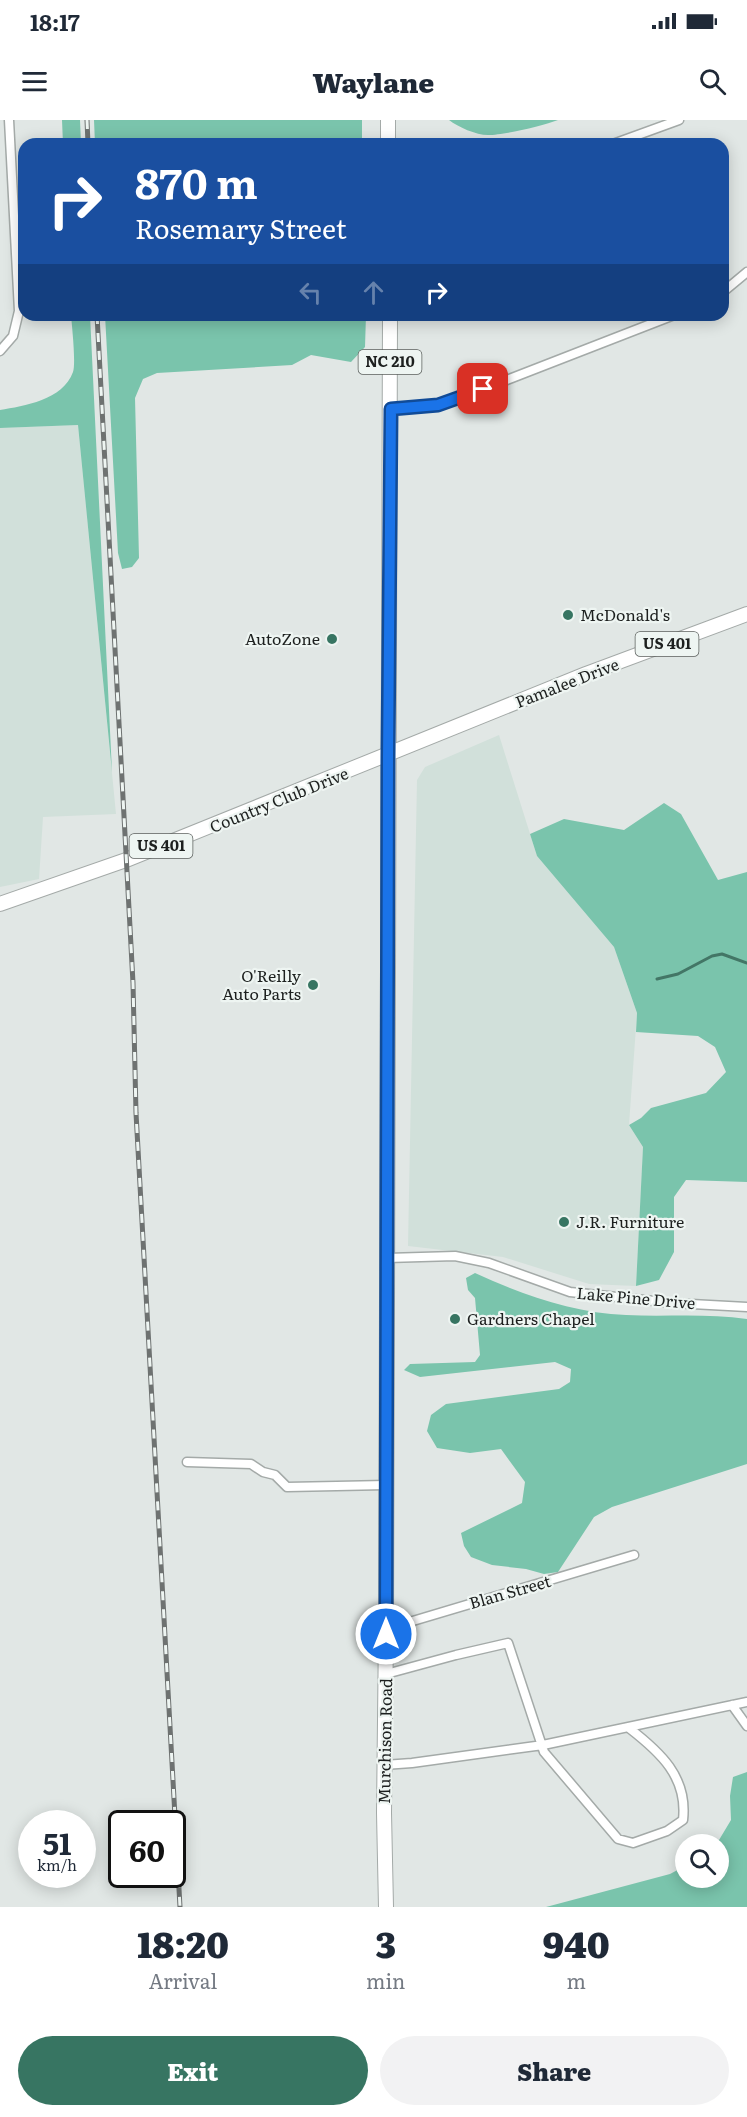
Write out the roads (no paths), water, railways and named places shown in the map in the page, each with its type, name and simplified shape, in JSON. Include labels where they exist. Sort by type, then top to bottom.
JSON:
[{"type":"main road","points":[[388,120],[388,138]]},
{"type":"main road","name":"Murchison Road","points":[[386,1907],[384,1765],[390,321]]},
{"type":"main road","name":"Pamalee Drive","points":[[388,756],[575,679],[747,614]]},
{"type":"main road","name":"Country Club Drive","points":[[0,904],[126,860],[388,756]]},
{"type":"street","points":[[9,120],[18,292]]},
{"type":"street","points":[[630,138],[679,120]]},
{"type":"street","points":[[729,287],[747,272]]},
{"type":"street","points":[[0,351],[13,336],[18,315]]},
{"type":"street","points":[[391,409],[419,408],[454,399],[658,321]]},
{"type":"street","name":"Lake Pine Drive","points":[[387,1258],[455,1256],[489,1263],[570,1292],[673,1303],[747,1307]]},
{"type":"street","points":[[187,1462],[251,1464],[263,1472],[275,1475],[287,1487],[386,1485]]},
{"type":"street","name":"Blan Street","points":[[386,1629],[634,1555]]},
{"type":"street","points":[[386,1674],[508,1643],[544,1752],[618,1839],[633,1843],[667,1831],[683,1820],[685,1804],[680,1784],[657,1750],[629,1728]]},
{"type":"street","points":[[384,1765],[543,1745],[747,1702]]},
{"type":"street","points":[[732,1705],[747,1726]]},
{"type":"waterway","points":[[657,979],[678,974],[712,956],[722,954],[747,963]]},
{"type":"railway","points":[[87,120],[88,138]]},
{"type":"railway","points":[[97,321],[133,983],[136,1113],[180,1907]]},
{"type":"place","name":"McDonald's","points":[[568,615]]},
{"type":"place","name":"AutoZone","points":[[332,639]]},
{"type":"place","name":"O'Reilly Auto Parts","points":[[313,985]]},
{"type":"place","name":"J.R. Furniture","points":[[564,1222]]},
{"type":"place","name":"Gardners Chapel","points":[[455,1319]]}]
